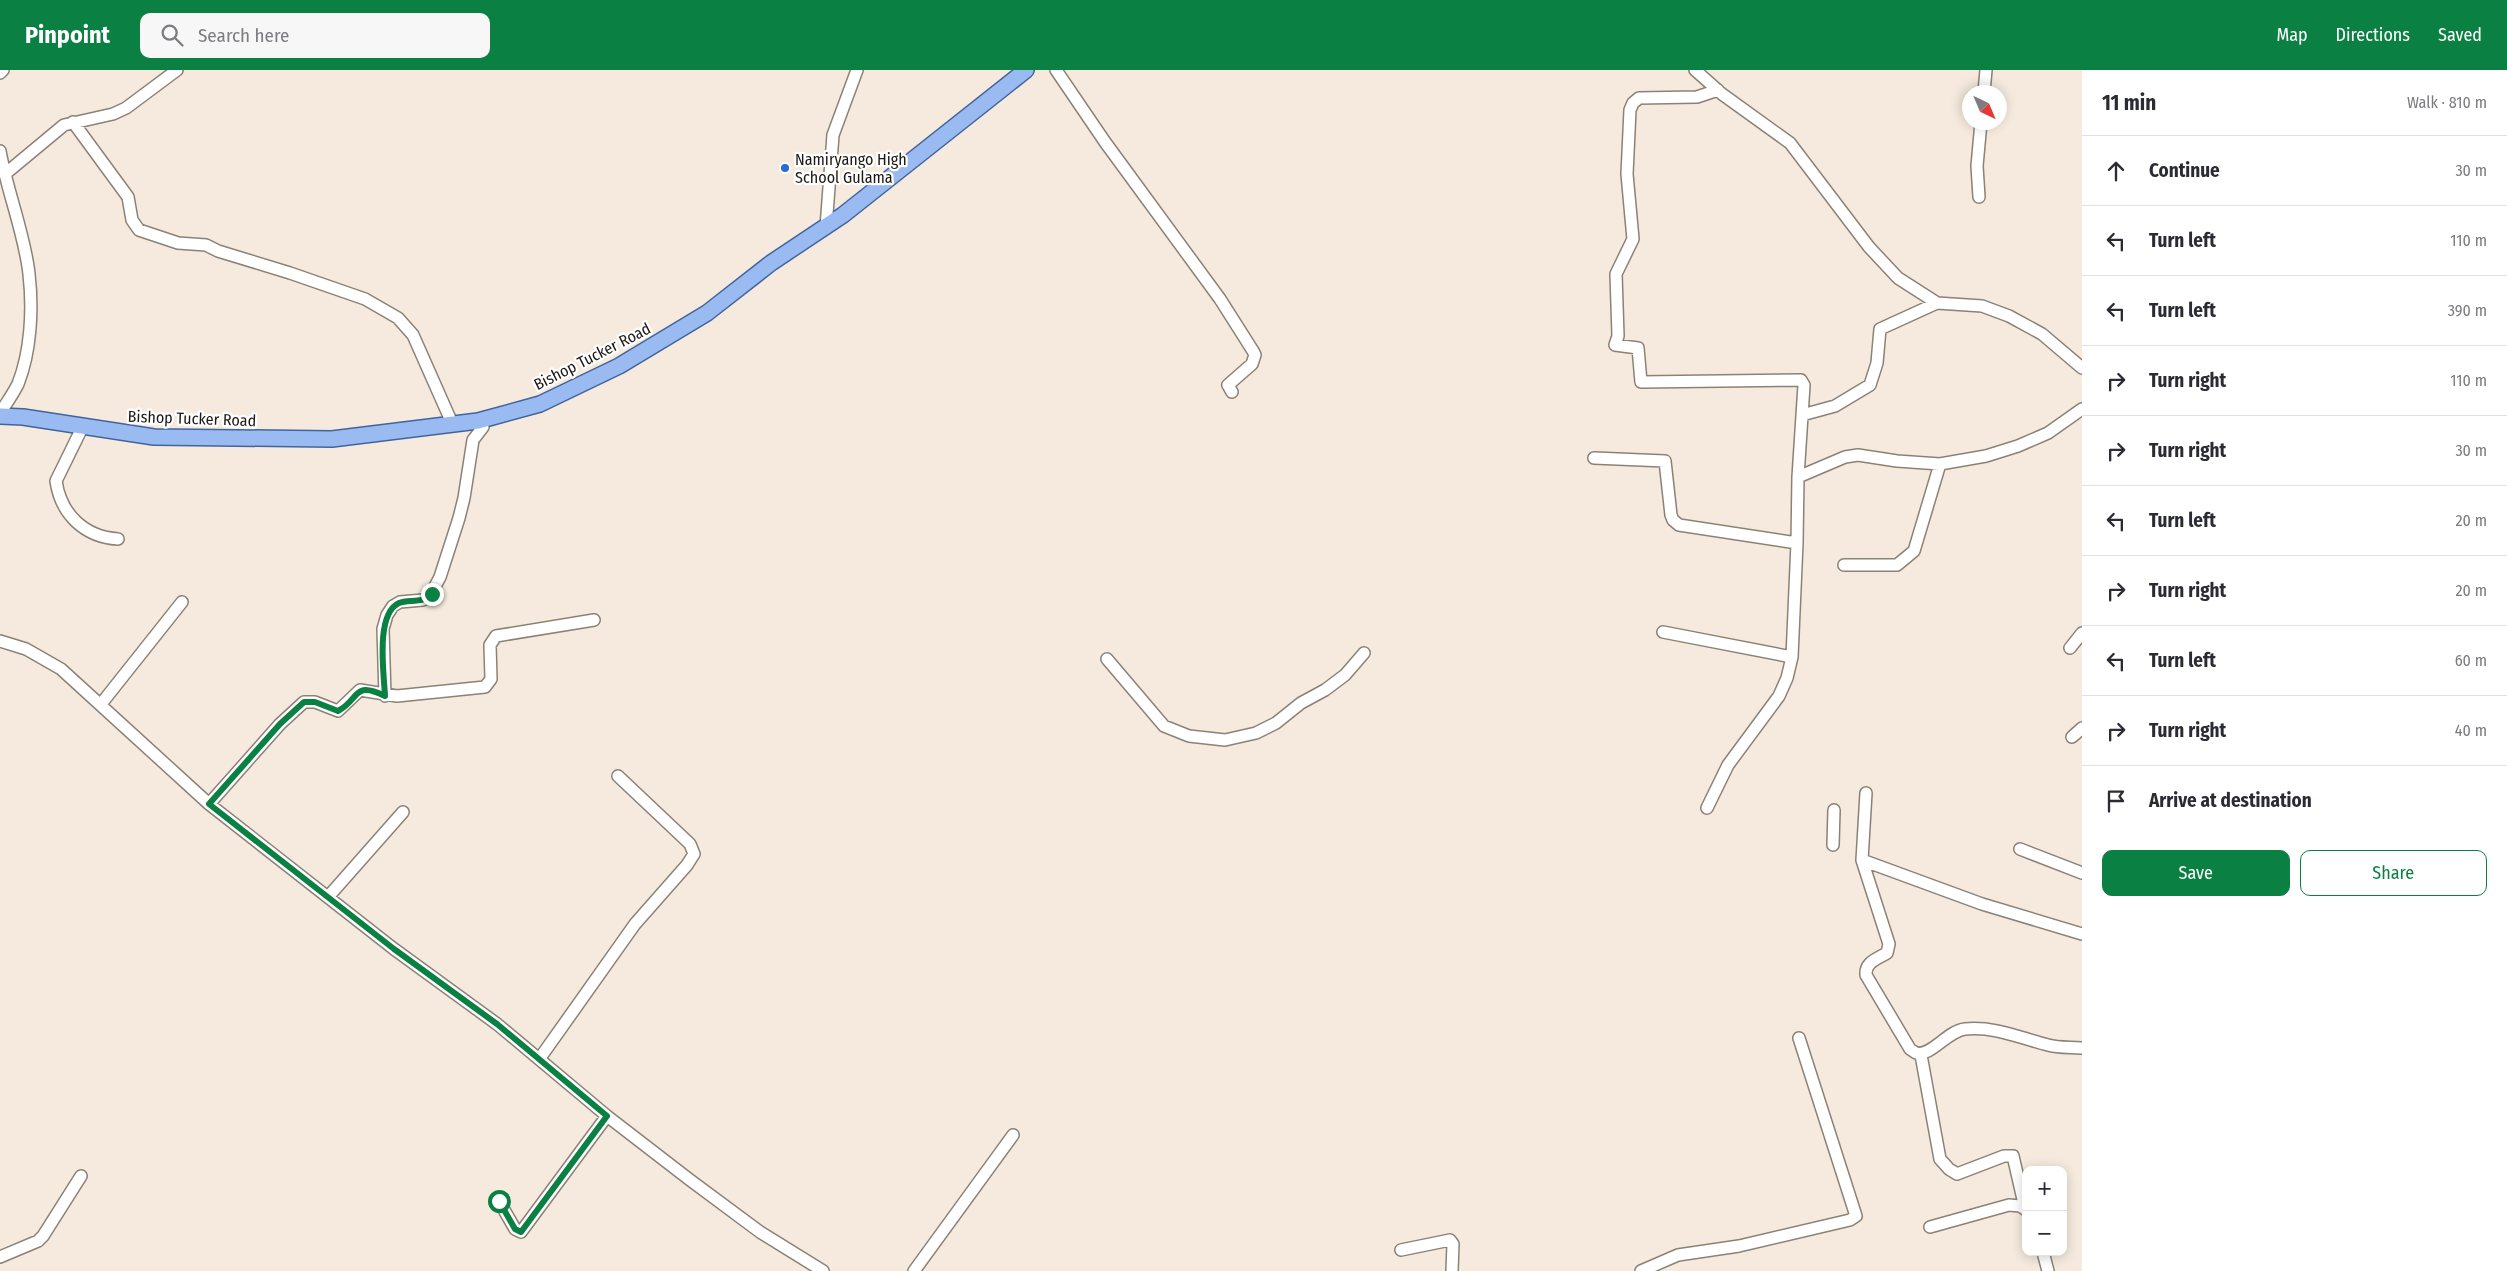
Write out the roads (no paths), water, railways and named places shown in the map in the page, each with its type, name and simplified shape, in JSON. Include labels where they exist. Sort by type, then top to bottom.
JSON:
[{"type":"main road","name":"Bishop Tucker Road","points":[[0,415],[154,437],[332,439],[452,423],[478,422],[540,404],[619,366],[707,313],[771,264],[826,227],[911,163],[1026,70]]},
{"type":"street","points":[[0,73],[3,70]]},
{"type":"street","points":[[5,174],[45,138],[64,125],[113,114],[126,108],[177,70]]},
{"type":"street","points":[[826,227],[833,135],[857,70]]},
{"type":"street","points":[[1056,70],[1105,142],[1215,292],[1256,355],[1252,364],[1228,385],[1232,392]]},
{"type":"street","points":[[1695,70],[1718,90],[1790,144],[1875,253],[1898,278],[1937,303]]},
{"type":"street","points":[[1985,85],[1986,70]]},
{"type":"street","points":[[1707,808],[1718,781],[1728,765],[1779,696],[1792,657],[1798,477],[1804,385],[1801,380],[1643,383],[1639,379],[1637,347],[1618,347],[1615,345],[1618,336],[1616,274],[1633,239],[1627,174],[1630,110],[1633,103],[1639,98],[1697,97],[1718,90]]},
{"type":"street","points":[[73,122],[128,197],[132,220],[138,230],[178,243],[206,244],[218,251],[365,299],[398,318],[413,335],[452,423]]},
{"type":"street","points":[[1979,197],[1977,166],[1980,130]]},
{"type":"street","points":[[0,151],[29,273],[30,298],[29,333],[24,364],[17,386],[0,415]]},
{"type":"street","points":[[1802,415],[1835,406],[1870,385],[1877,363],[1880,329],[1884,325],[1937,303],[1982,306],[2009,316],[2042,334],[2082,368]]},
{"type":"street","points":[[1798,477],[1846,457],[1858,455],[1897,461],[1940,464],[1986,456],[2018,446],[2058,428],[2082,409]]},
{"type":"street","points":[[385,696],[383,630],[387,614],[393,606],[400,602],[423,600],[432,594],[448,555],[464,498],[472,440],[483,427]]},
{"type":"street","points":[[82,428],[56,481],[57,488],[64,505],[72,517],[86,530],[100,538],[118,539]]},
{"type":"street","points":[[1594,458],[1665,461],[1672,520],[1679,525],[1797,543]]},
{"type":"street","points":[[1844,564],[1897,565],[1914,551],[1940,464]]},
{"type":"street","points":[[101,704],[182,602]]},
{"type":"street","points":[[209,804],[280,724],[304,702],[315,702],[338,711],[360,690],[372,690],[385,696],[406,696],[485,687],[492,679],[490,645],[496,636],[594,620]]},
{"type":"street","points":[[1663,632],[1792,657]]},
{"type":"street","points":[[2070,648],[2082,632]]},
{"type":"street","points":[[0,641],[26,649],[45,658],[66,673],[209,804],[394,949],[497,1024],[540,1058],[607,1116],[760,1232],[823,1271]]},
{"type":"street","points":[[1107,659],[1164,726],[1189,736],[1225,740],[1256,733],[1276,723],[1301,703],[1325,690],[1345,675],[1364,653]]},
{"type":"street","points":[[2072,736],[2082,728]]},
{"type":"street","points":[[540,1058],[634,924],[687,865],[694,854],[690,844],[618,776]]},
{"type":"street","points":[[1866,793],[1862,860],[1889,944],[1887,953],[1870,963],[1866,969],[1866,975],[1910,1049],[1921,1055]]},
{"type":"street","points":[[1833,845],[1834,810]]},
{"type":"street","points":[[328,897],[402,812]]},
{"type":"street","points":[[2020,849],[2082,873]]},
{"type":"street","points":[[1862,860],[1982,904],[2082,934]]},
{"type":"street","points":[[1921,1055],[1952,1033],[1976,1028],[2001,1030],[2050,1046],[2082,1048]]},
{"type":"street","points":[[1641,1271],[1678,1255],[1739,1246],[1850,1220],[1856,1216],[1799,1038]]},
{"type":"street","points":[[1921,1055],[1940,1159],[1949,1169],[1957,1174],[2004,1156],[2013,1156],[2022,1196]]},
{"type":"street","points":[[499,1201],[515,1229],[521,1232],[607,1116]]},
{"type":"street","points":[[914,1271],[1013,1135]]},
{"type":"street","points":[[0,1257],[38,1241],[43,1236],[81,1176]]},
{"type":"street","points":[[1930,1227],[2009,1205],[2022,1208]]},
{"type":"street","points":[[1401,1250],[1450,1240],[1453,1244],[1452,1271]]},
{"type":"street","points":[[2044,1256],[2048,1271]]},
{"type":"place","name":"Namiryango High School Gulama","points":[[785,168]]}]
